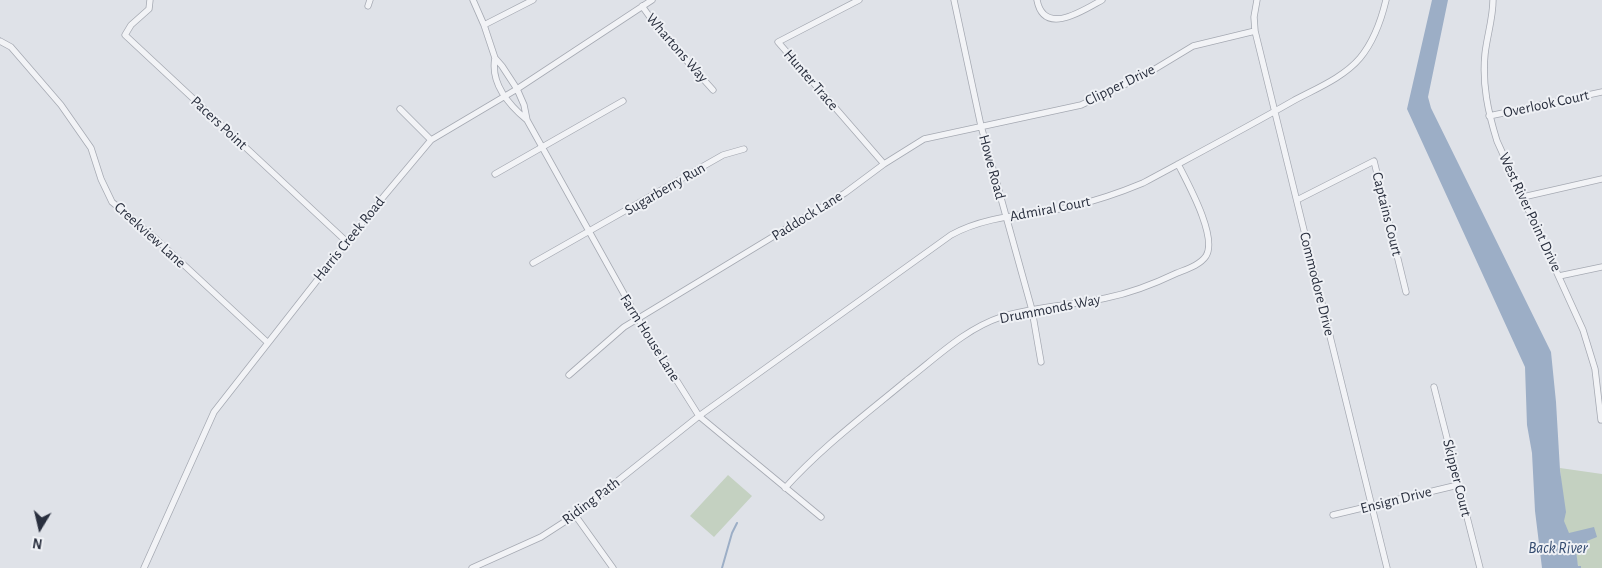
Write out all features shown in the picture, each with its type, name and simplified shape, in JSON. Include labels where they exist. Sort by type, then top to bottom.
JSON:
[{"type":"street","name":"Pacers Point","points":[[150,0],[149,9],[131,25],[126,35],[128,39],[347,242]]},
{"type":"street","points":[[474,0],[495,58]]},
{"type":"street","points":[[484,25],[533,0]]},
{"type":"street","name":"Harris Creek Road","points":[[144,568],[214,412],[267,342],[431,140],[517,89],[652,0]]},
{"type":"street","name":"Hunter Trace","points":[[859,0],[778,42],[884,164]]},
{"type":"street","name":"Howe Road","points":[[954,0],[981,126],[1032,310],[1041,362]]},
{"type":"street","points":[[1037,0],[1043,13],[1052,18],[1060,19],[1069,18],[1102,0]]},
{"type":"street","name":"Commodore Drive","points":[[1257,0],[1254,17],[1255,31],[1387,568]]},
{"type":"street","name":"Admiral Court","points":[[699,416],[940,242],[962,229],[974,224],[1070,206],[1109,196],[1143,183],[1275,112],[1347,70],[1370,45],[1377,32],[1386,0]]},
{"type":"street","name":"West River Point Drive","points":[[1494,0],[1484,69],[1489,116],[1497,141],[1559,276],[1589,348],[1595,370],[1601,420]]},
{"type":"street","name":"Whartons Way","points":[[642,6],[660,31],[713,90]]},
{"type":"street","name":"Clipper Drive","points":[[981,126],[1081,105],[1145,75],[1193,46],[1255,31]]},
{"type":"street","name":"Creekview Lane","points":[[0,41],[11,47],[61,105],[90,148],[101,179],[112,202],[267,342]]},
{"type":"street","name":"Farm House Lane","points":[[495,58],[517,89],[524,105],[527,120],[638,319],[699,416],[821,517]]},
{"type":"street","name":"Farm House Lane","points":[[495,58],[493,69],[498,86],[513,108],[527,120]]},
{"type":"street","name":"Overlook Court","points":[[1489,116],[1602,92]]},
{"type":"street","points":[[496,174],[623,101]]},
{"type":"street","points":[[400,109],[431,140]]},
{"type":"street","name":"Paddock Lane","points":[[569,375],[624,328],[845,193],[884,164],[924,139],[981,126]]},
{"type":"street","name":"Sugarberry Run","points":[[533,263],[589,233],[723,155],[744,150]]},
{"type":"street","name":"Captains Court","points":[[1297,200],[1374,161],[1406,292]]},
{"type":"street","name":"Drummonds Way","points":[[785,488],[832,441],[956,342],[978,327],[1002,317],[1032,310],[1105,298],[1128,292],[1163,280],[1201,261],[1208,252],[1208,238],[1194,198],[1178,164]]},
{"type":"street","points":[[1523,196],[1602,180]]},
{"type":"street","points":[[1559,276],[1602,266]]},
{"type":"street","name":"Skipper Court","points":[[1434,387],[1480,568]]},
{"type":"street","name":"Riding Path","points":[[472,568],[541,537],[575,515],[699,416]]},
{"type":"street","name":"Ensign Drive","points":[[1333,515],[1458,485]]},
{"type":"street","points":[[575,515],[613,568]]},
{"type":"green space","points":[[1560,468],[1602,474],[1602,568],[1579,568],[1564,523]]},
{"type":"green space","points":[[728,475],[752,496],[714,537],[690,516]]},
{"type":"water","name":"Back River","points":[[1432,0],[1448,0],[1428,97],[1431,108],[1551,352],[1560,470],[1566,512],[1564,521],[1569,533],[1594,527],[1597,537],[1587,541],[1589,548],[1576,551],[1578,566],[1581,566],[1581,568],[1542,568],[1535,511],[1532,453],[1527,425],[1525,367],[1407,109]]},
{"type":"waterway","points":[[722,568],[732,533],[737,523]]}]
